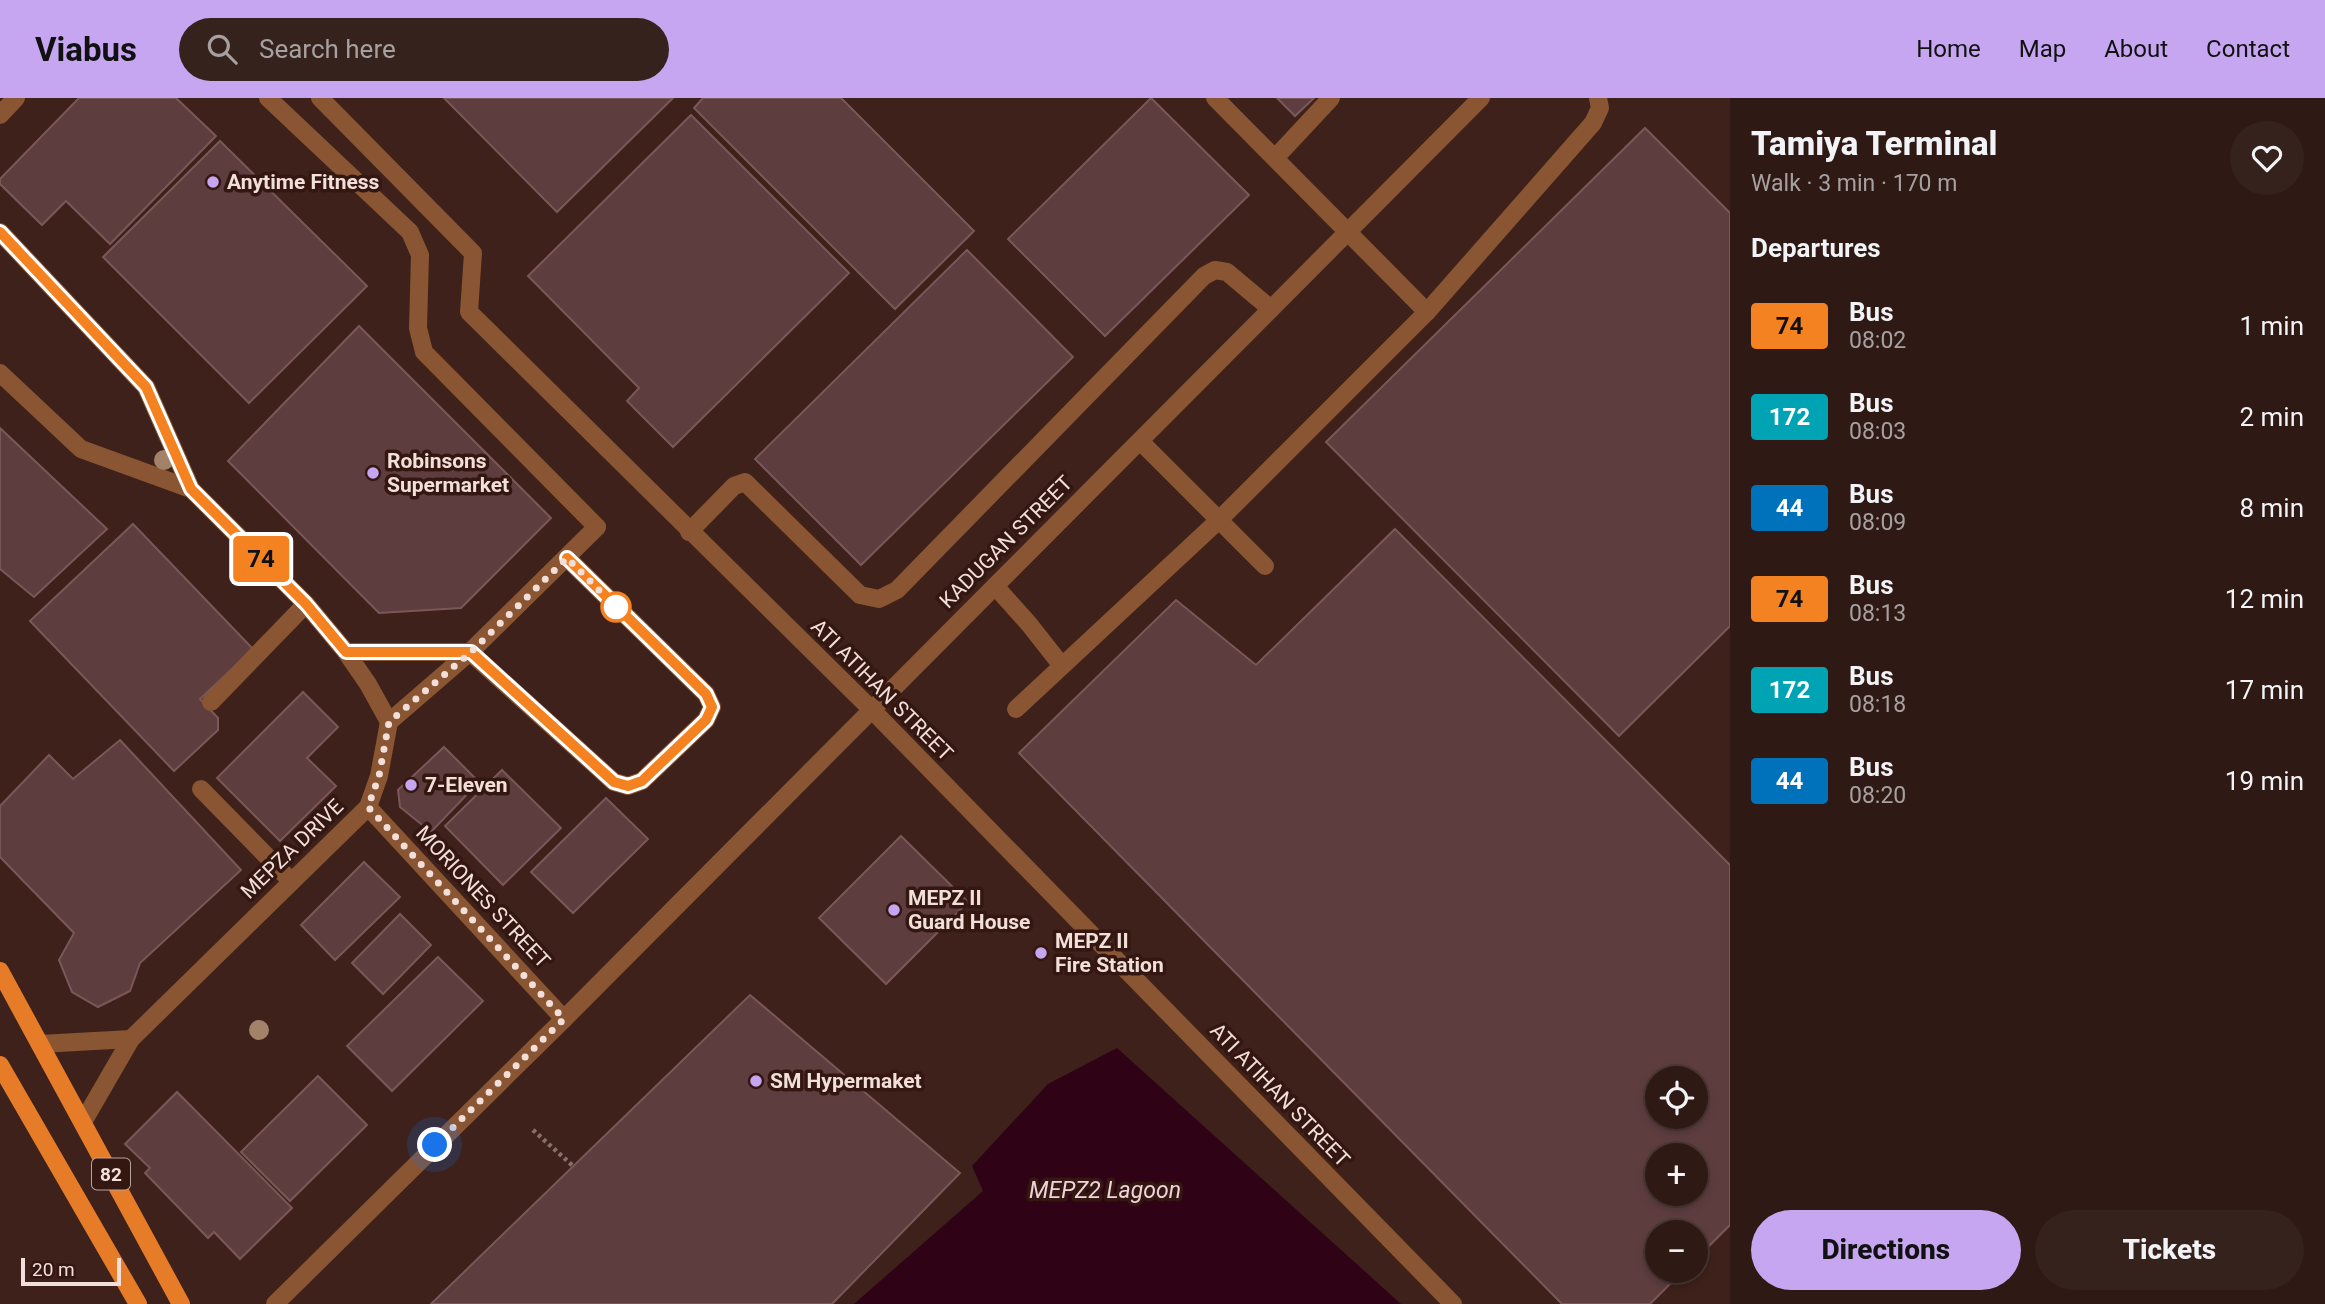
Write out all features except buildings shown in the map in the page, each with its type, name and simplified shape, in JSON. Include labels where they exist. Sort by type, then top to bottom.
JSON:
[{"type":"main road","name":"82","points":[[0,971],[181,1304]]},
{"type":"main road","name":"82","points":[[0,1065],[138,1304]]},
{"type":"street","points":[[0,114],[16,98]]},
{"type":"street","points":[[0,232],[146,387],[191,489],[306,604],[346,652],[389,722],[471,652],[597,527],[424,352],[418,328],[421,255],[410,232],[268,98]]},
{"type":"street","name":"ATI ATIHAN STREET","points":[[320,98],[473,253],[469,312],[872,710],[1452,1304]]},
{"type":"street","points":[[1215,98],[1427,312]]},
{"type":"street","points":[[1275,158],[1331,98]]},
{"type":"street","name":"KADUGAN STREET","points":[[564,1019],[1481,98]]},
{"type":"street","points":[[1016,709],[1219,520],[1427,312],[1593,122],[1600,108],[1598,98]]},
{"type":"street","points":[[689,531],[734,486],[745,482],[860,595],[879,599],[897,590],[1203,276],[1215,270],[1227,272],[1271,309]]},
{"type":"street","points":[[0,373],[81,449],[191,489]]},
{"type":"street","points":[[1140,440],[1265,566]]},
{"type":"street","points":[[346,652],[471,652],[614,782],[628,786],[642,781],[706,720],[712,707],[706,694],[567,558]]},
{"type":"street","points":[[995,586],[1062,666]]},
{"type":"street","points":[[211,702],[306,604]]},
{"type":"street","name":"MEPZA DRIVE","points":[[83,1122],[131,1039],[368,807],[379,776],[389,722]]},
{"type":"street","points":[[201,789],[291,881]]},
{"type":"street","name":"MORIONES STREET","points":[[368,807],[564,1019]]},
{"type":"street","points":[[275,1304],[564,1019]]},
{"type":"street","points":[[40,1044],[131,1039]]},
{"type":"path","points":[[533,1130],[573,1166]]},
{"type":"water","name":"MEPZ2 Lagoon","points":[[1117,1048],[1401,1304],[854,1304],[983,1191],[972,1166],[1048,1084]]},
{"type":"bus line","name":"74","points":[[0,232],[146,387],[191,489],[306,604],[346,652],[471,652],[614,782],[628,786],[642,781],[706,720],[712,707],[706,694],[567,558]]},
{"type":"place","name":"Anytime Fitness","points":[[213,182]]},
{"type":"place","name":"Robinsons Supermarket","points":[[373,473]]},
{"type":"place","name":"7-Eleven","points":[[411,785]]},
{"type":"place","name":"MEPZ II Guard House","points":[[894,910]]},
{"type":"place","name":"MEPZ II Fire Station","points":[[1041,953]]},
{"type":"place","name":"SM Hypermaket","points":[[756,1081]]},
{"type":"route","points":[[435,1145],[564,1019],[368,807],[379,776],[389,722],[471,652],[567,558],[616,607]]}]
